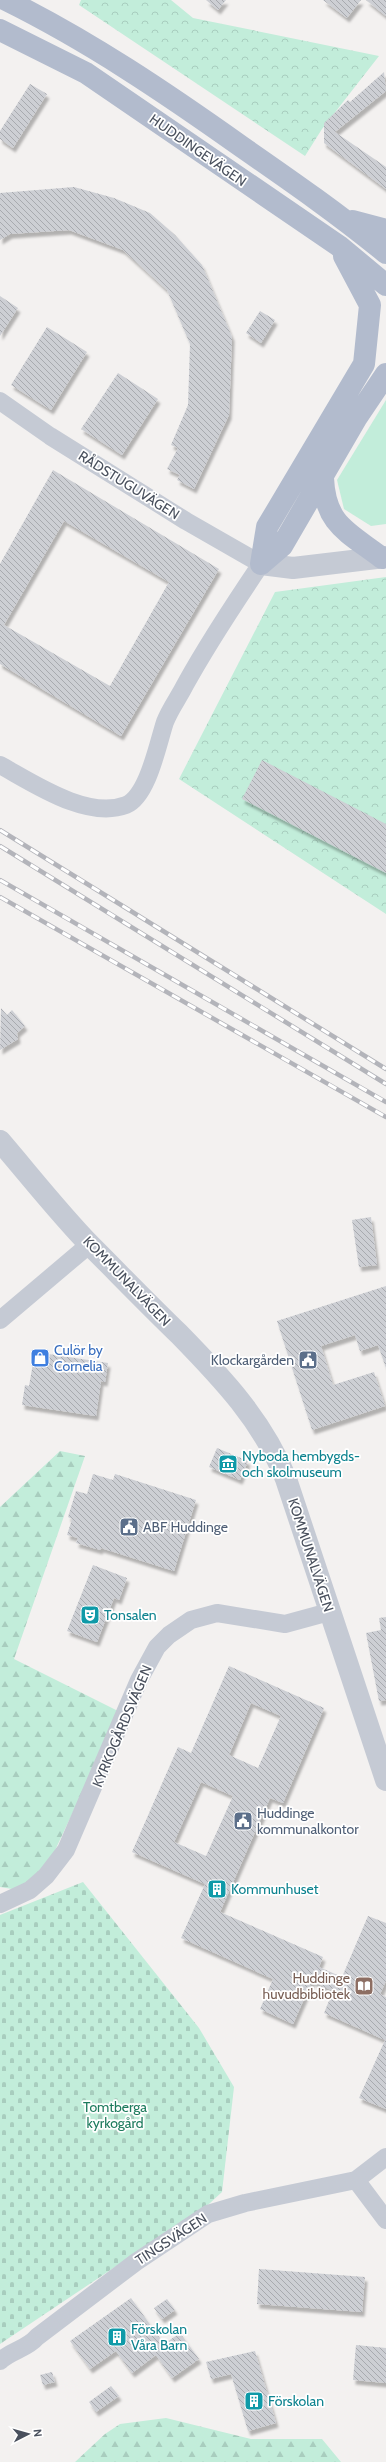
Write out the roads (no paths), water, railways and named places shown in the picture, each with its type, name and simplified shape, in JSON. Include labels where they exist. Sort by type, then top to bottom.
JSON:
[{"type":"main road","name":"HUDDINGEVÄGEN","points":[[6,0],[48,21],[160,89],[344,218],[386,253]]},
{"type":"main road","name":"HUDDINGEVÄGEN","points":[[0,30],[86,73],[339,246],[386,285]]},
{"type":"main road","points":[[344,218],[386,230]]},
{"type":"main road","points":[[261,564],[267,527],[364,364],[370,305],[339,246]]},
{"type":"main road","points":[[261,564],[282,546],[323,478],[357,417],[386,374]]},
{"type":"main road","points":[[323,478],[324,498],[335,522],[384,558]]},
{"type":"street","name":"RÅDSTUGUVÄGEN","points":[[0,400],[63,444],[186,521],[261,564]]},
{"type":"street","points":[[0,765],[49,792],[88,807],[110,808],[127,804],[139,793],[151,771],[166,720],[188,678],[211,638],[261,564],[293,568],[384,558]]},
{"type":"street","name":"KOMMUNALVÄGEN","points":[[0,1140],[90,1244],[219,1376],[246,1408],[264,1435],[277,1457],[286,1479],[386,1780]]},
{"type":"street","points":[[0,1320],[90,1244]]},
{"type":"street","name":"KYRKOGÅRDSVÄGEN","points":[[0,1904],[30,1890],[46,1876],[66,1850],[139,1680],[157,1647],[169,1635],[191,1620],[217,1613],[285,1624],[329,1612]]},
{"type":"street","name":"TINGSVÄGEN","points":[[0,2361],[6,2355],[29,2346],[37,2337],[136,2262],[208,2214],[259,2200],[356,2180],[386,2157]]},
{"type":"street","points":[[356,2180],[386,2220]]},
{"type":"railway","points":[[0,830],[386,1069]]},
{"type":"railway","points":[[0,846],[386,1084]]},
{"type":"railway","points":[[0,880],[386,1102]]},
{"type":"railway","points":[[0,897],[386,1117]]},
{"type":"place","name":"Culör by Cornelia","points":[[40,1358]]},
{"type":"place","name":"Klockargården","points":[[308,1360]]},
{"type":"place","name":"Nyboda hembygds- och skolmuseum","points":[[228,1464]]},
{"type":"place","name":"ABF Huddinge","points":[[129,1527]]},
{"type":"place","name":"Tonsalen","points":[[90,1615]]},
{"type":"place","name":"Huddinge kommunalkontor","points":[[243,1821]]},
{"type":"place","name":"Kommunhuset","points":[[217,1889]]},
{"type":"place","name":"Huddinge huvudbibliotek","points":[[364,1986]]},
{"type":"place","name":"Förskolan Våra Barn","points":[[117,2337]]},
{"type":"place","name":"Förskolan","points":[[254,2401]]},
{"type":"park label","name":"Tomtberga kyrkogård","points":[[115,2116]]}]
